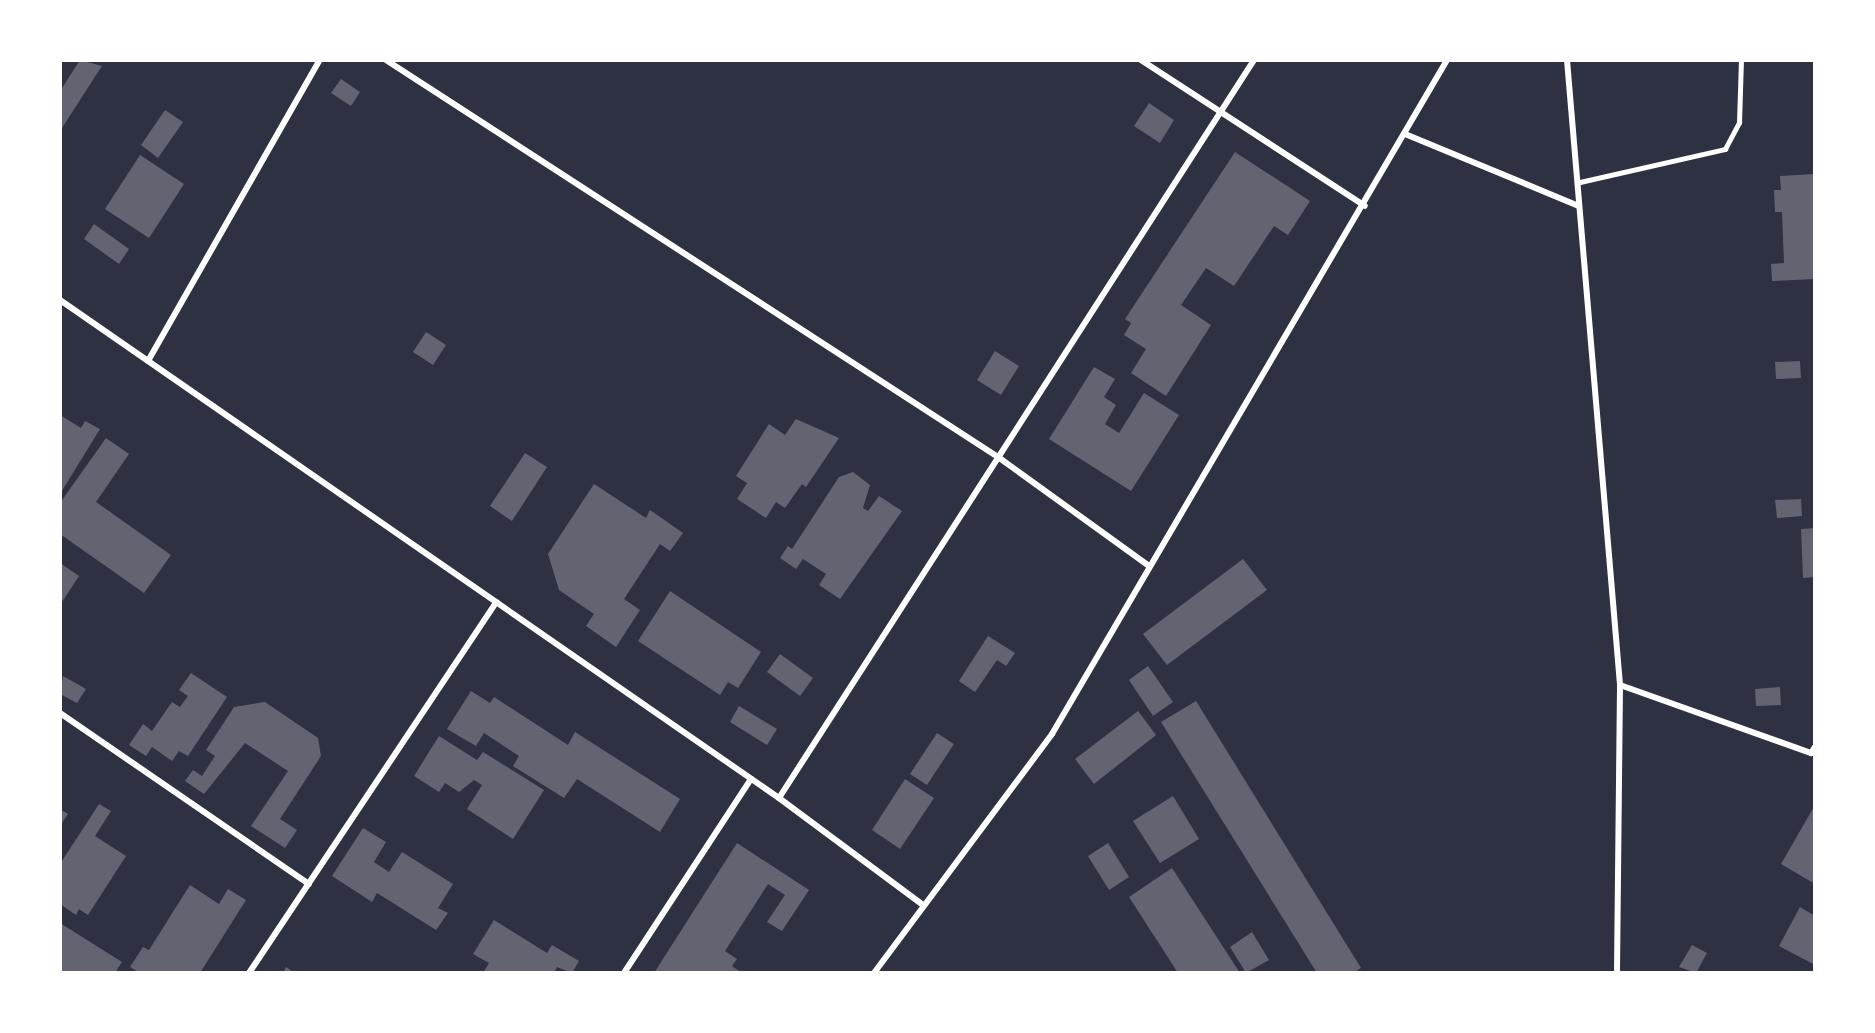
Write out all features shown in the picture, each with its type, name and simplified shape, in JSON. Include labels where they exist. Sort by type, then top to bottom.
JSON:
[{"type":"street","points":[[148,361],[320,60]]},
{"type":"street","points":[[386,60],[998,457],[1148,565]]},
{"type":"street","points":[[1141,60],[1365,206]]},
{"type":"street","points":[[778,798],[1254,60]]},
{"type":"street","points":[[874,973],[1052,734],[1148,565],[1365,206],[1447,60]]},
{"type":"street","points":[[1567,60],[1580,182],[1579,206],[1620,685],[1617,973]]},
{"type":"street","points":[[1405,134],[1579,206]]},
{"type":"street","points":[[60,300],[751,779],[923,905]]},
{"type":"street","points":[[249,973],[496,602]]},
{"type":"street","points":[[1620,685],[1811,753],[1815,747]]},
{"type":"street","points":[[60,713],[309,884]]},
{"type":"street","points":[[624,973],[751,779]]},
{"type":"lane","points":[[1580,182],[1725,149],[1739,123],[1741,60]]},
{"type":"building","points":[[80,60],[102,66],[60,131],[60,91]]},
{"type":"building","points":[[341,79],[360,92],[351,106],[331,93]]},
{"type":"building","points":[[1149,103],[1174,120],[1160,143],[1134,126]]},
{"type":"building","points":[[165,110],[183,122],[158,158],[141,145]]},
{"type":"building","points":[[1235,152],[1310,201],[1288,235],[1274,226],[1234,286],[1206,268],[1181,305],[1211,325],[1166,396],[1131,373],[1146,349],[1124,335],[1131,323],[1125,319]]},
{"type":"building","points":[[140,155],[184,184],[149,238],[105,209]]},
{"type":"building","points":[[1815,174],[1815,279],[1772,281],[1771,264],[1784,263],[1782,212],[1775,212],[1774,190],[1781,190],[1780,176]]},
{"type":"building","points":[[94,224],[129,249],[119,264],[84,239]]},
{"type":"building","points":[[426,332],[446,345],[433,365],[413,352]]},
{"type":"building","points":[[995,351],[1019,366],[1001,395],[977,380]]},
{"type":"building","points":[[1800,361],[1801,378],[1776,379],[1775,362]]},
{"type":"building","points":[[1094,367],[1115,379],[1104,397],[1116,405],[1105,424],[1119,433],[1144,393],[1179,415],[1131,491],[1049,439]]},
{"type":"building","points":[[60,415],[81,428],[85,421],[100,429],[60,494]]},
{"type":"building","points":[[796,419],[839,438],[806,487],[802,484],[785,508],[776,502],[766,518],[737,499],[747,483],[736,476],[769,424],[785,435]]},
{"type":"building","points":[[106,438],[129,454],[96,502],[171,555],[144,593],[60,534],[60,503]]},
{"type":"building","points":[[525,453],[547,467],[512,521],[490,506]]},
{"type":"building","points":[[853,472],[870,485],[863,508],[868,511],[879,496],[902,511],[840,599],[819,585],[826,574],[803,559],[796,569],[780,558],[788,546],[792,549],[839,477]]},
{"type":"building","points":[[594,484],[646,518],[650,510],[683,533],[670,551],[660,544],[624,599],[640,610],[616,647],[586,626],[594,614],[559,590],[548,554]]},
{"type":"building","points":[[1801,499],[1802,516],[1777,518],[1775,500]]},
{"type":"building","points":[[1815,528],[1815,577],[1803,578],[1801,529]]},
{"type":"building","points":[[1243,559],[1267,590],[1167,665],[1143,634]]},
{"type":"building","points":[[60,563],[79,576],[60,605]]},
{"type":"building","points":[[670,591],[761,652],[738,688],[728,682],[720,695],[638,641]]},
{"type":"building","points":[[988,636],[1015,653],[1006,666],[997,660],[975,692],[959,681]]},
{"type":"building","points":[[780,654],[813,678],[800,696],[767,672]]},
{"type":"building","points":[[1148,666],[1173,702],[1153,716],[1129,680]]},
{"type":"building","points":[[191,673],[227,697],[188,756],[179,751],[172,761],[152,747],[146,756],[129,745],[143,724],[152,731],[172,702],[180,707],[188,696],[179,690]]},
{"type":"building","points":[[63,676],[86,689],[77,703],[60,694]]},
{"type":"building","points":[[1780,687],[1781,705],[1756,706],[1755,689]]},
{"type":"building","points":[[471,691],[490,703],[494,697],[568,745],[575,732],[680,799],[660,832],[577,779],[564,798],[513,766],[519,756],[484,733],[476,746],[447,729]]},
{"type":"building","points":[[1196,701],[1361,968],[1353,973],[1317,973],[1161,722]]},
{"type":"building","points":[[265,702],[318,738],[321,756],[280,819],[297,830],[285,848],[251,826],[288,771],[245,743],[204,794],[185,781],[193,770],[202,776],[215,756],[206,750],[234,707]]},
{"type":"building","points":[[739,706],[777,729],[767,745],[730,722]]},
{"type":"building","points":[[1138,711],[1156,735],[1094,784],[1075,759]]},
{"type":"building","points":[[937,733],[954,744],[927,785],[910,774]]},
{"type":"building","points":[[439,736],[477,760],[483,752],[544,790],[513,839],[467,809],[482,785],[474,780],[459,792],[445,783],[439,792],[414,776]]},
{"type":"building","points":[[905,779],[934,798],[900,849],[872,830]]},
{"type":"building","points":[[1173,796],[1199,839],[1160,863],[1133,821]]},
{"type":"building","points":[[99,804],[111,811],[95,836],[126,856],[88,915],[79,909],[76,915],[60,904],[60,864]]},
{"type":"building","points":[[1815,805],[1815,884],[1781,864]]},
{"type":"building","points":[[60,809],[68,814],[60,826]]},
{"type":"building","points":[[363,828],[386,842],[374,862],[389,872],[402,852],[453,884],[438,908],[448,913],[436,930],[377,893],[372,902],[332,876]]},
{"type":"building","points":[[737,843],[809,890],[782,931],[767,922],[785,895],[768,884],[725,951],[737,959],[732,966],[742,973],[654,973]]},
{"type":"building","points":[[1108,843],[1129,877],[1109,890],[1088,856]]},
{"type":"building","points":[[1172,868],[1240,973],[1178,973],[1129,897]]},
{"type":"building","points":[[190,885],[219,904],[228,889],[246,900],[200,973],[140,973],[130,967],[143,947],[149,950]]},
{"type":"building","points":[[1800,907],[1815,916],[1815,965],[1779,946]]},
{"type":"building","points":[[494,920],[547,953],[552,945],[579,961],[572,973],[557,967],[554,973],[483,973],[489,963],[473,954]]},
{"type":"building","points":[[60,923],[122,962],[115,973],[60,973]]},
{"type":"building","points":[[1252,932],[1269,960],[1246,973],[1230,947]]},
{"type":"building","points":[[1692,945],[1707,953],[1696,973],[1679,967]]},
{"type":"building","points":[[286,967],[295,973],[283,973]]}]
